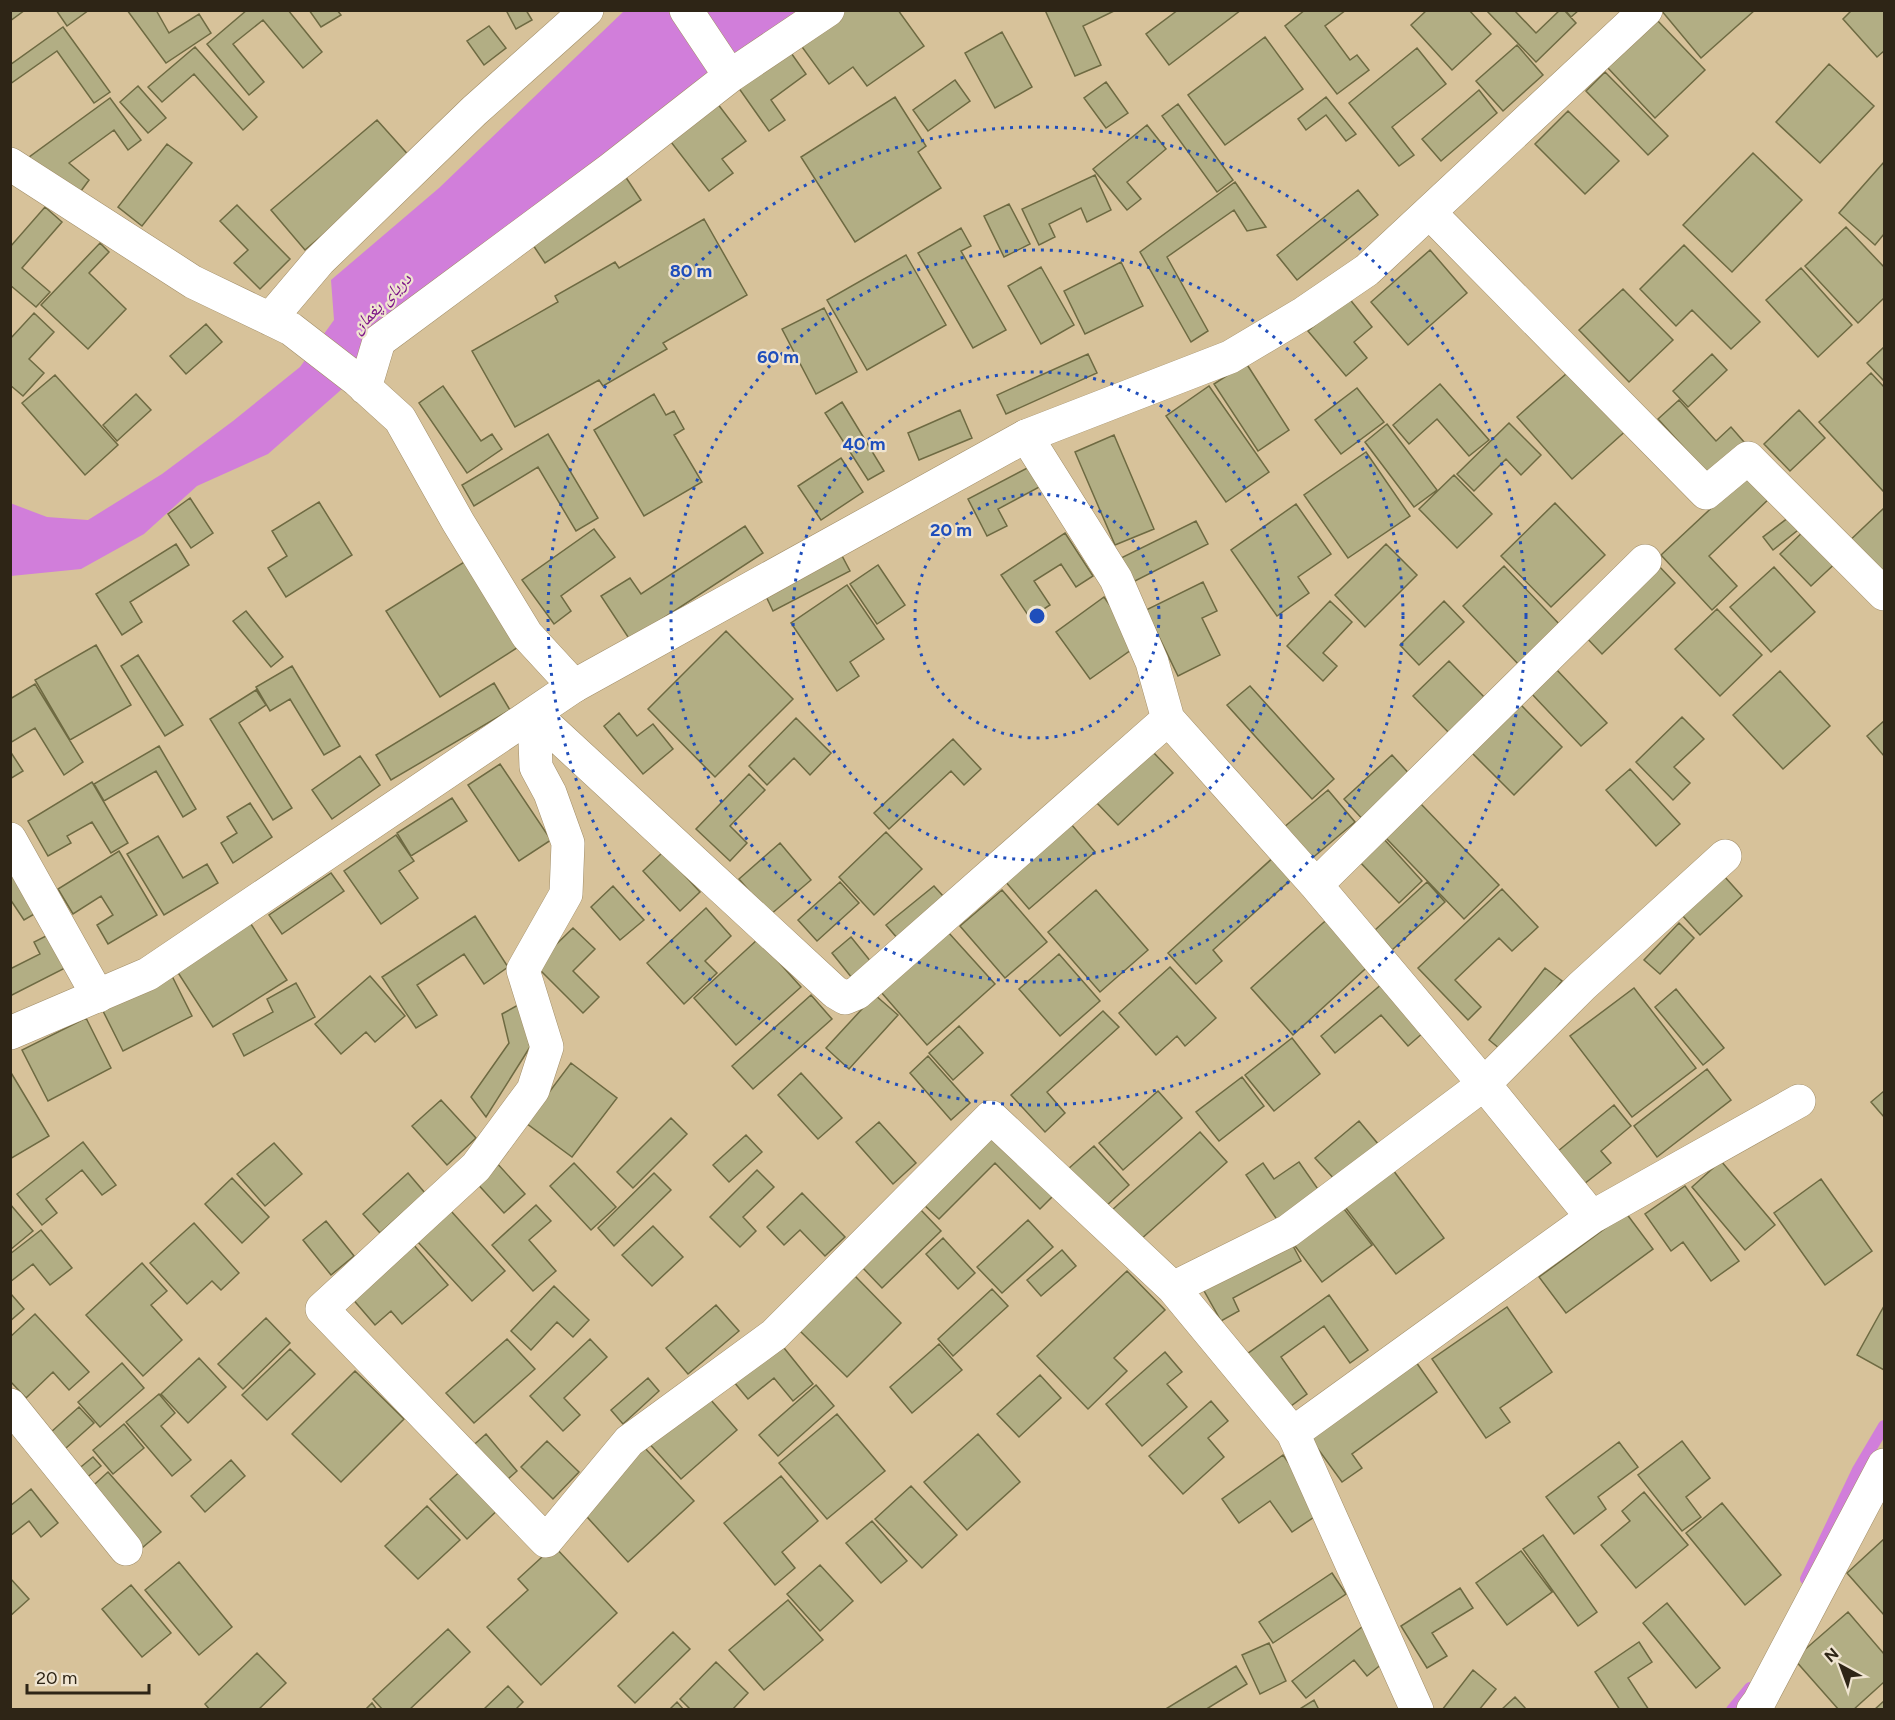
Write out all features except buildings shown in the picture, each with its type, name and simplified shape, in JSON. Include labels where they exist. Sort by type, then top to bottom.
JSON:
[{"type":"street","points":[[280,324],[328,252],[474,111],[587,10]]},
{"type":"street","points":[[686,10],[730,76]]},
{"type":"street","points":[[361,384],[380,341],[611,169],[730,76],[828,10]]},
{"type":"street","points":[[10,1033],[148,974],[574,686],[1026,436],[1230,357],[1304,313],[1367,270],[1646,10]]},
{"type":"street","points":[[10,164],[193,282],[280,324],[361,384],[400,419],[458,522],[527,635],[574,686]]},
{"type":"street","points":[[1430,213],[1706,493],[1748,458],[1884,594]]},
{"type":"street","points":[[1026,436],[1116,579],[1152,662],[1168,719],[1316,885],[1484,1084],[1592,1217]]},
{"type":"street","points":[[1316,885],[1645,561]]},
{"type":"street","points":[[534,714],[835,992],[845,998],[857,993],[1168,719]]},
{"type":"street","points":[[534,714],[536,767],[550,793],[568,843],[566,894],[523,970],[547,1047],[533,1090],[476,1167],[322,1309],[546,1541],[629,1441],[774,1335],[991,1117],[1173,1288],[1293,1433],[1417,1710]]},
{"type":"street","points":[[10,838],[98,996]]},
{"type":"street","points":[[1173,1288],[1288,1231],[1484,1084],[1582,986],[1725,856]]},
{"type":"street","points":[[1293,1433],[1592,1217],[1799,1101]]},
{"type":"street","points":[[10,1405],[126,1549]]},
{"type":"street","points":[[1753,1710],[1884,1465]]},
{"type":"water","name":"دریای پغمان","points":[[624,11],[824,11],[372,354],[342,389],[268,454],[197,486],[144,534],[81,569],[11,576],[10,503],[47,517],[88,520],[162,474],[233,421],[300,367],[334,320],[331,280],[439,188]]},
{"type":"waterway","points":[[1806,1579],[1858,1470],[1884,1426]]},
{"type":"waterway","points":[[1732,1710],[1750,1688]]}]
